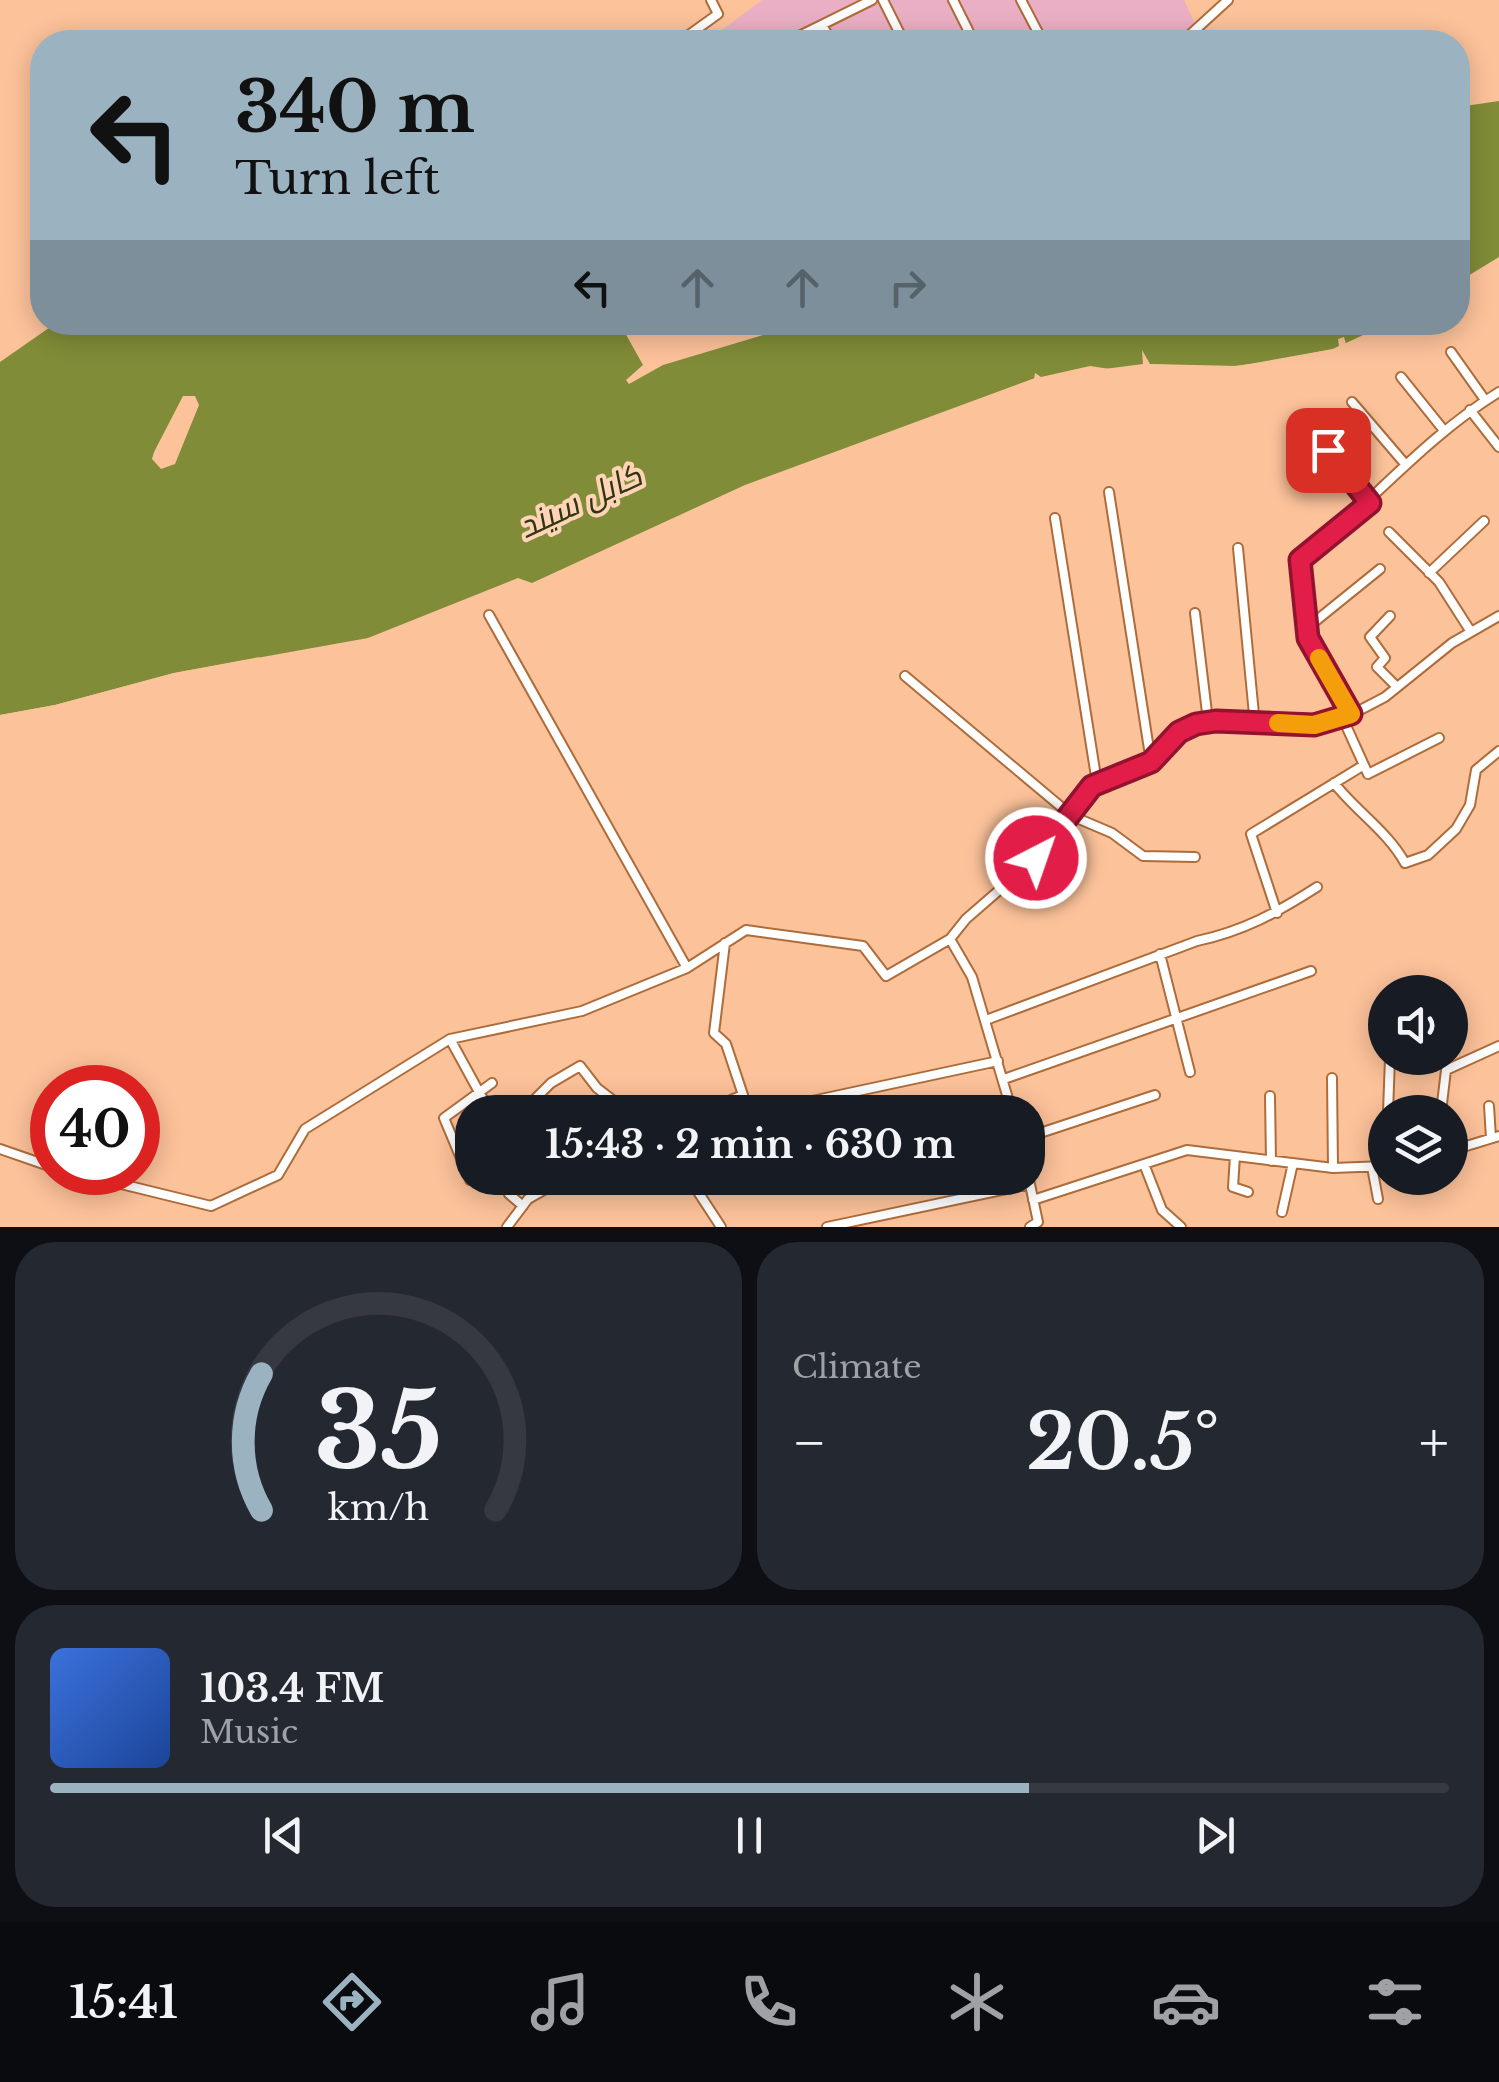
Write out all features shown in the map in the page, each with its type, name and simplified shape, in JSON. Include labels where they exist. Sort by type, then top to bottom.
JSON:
[{"type":"street","points":[[696,30],[718,14],[710,0]]},
{"type":"street","points":[[810,30],[872,0]]},
{"type":"street","points":[[882,0],[898,30]]},
{"type":"street","points":[[953,0],[968,30]]},
{"type":"street","points":[[1021,0],[1037,30]]},
{"type":"street","points":[[1195,30],[1228,0]]},
{"type":"street","points":[[822,24],[825,30]]},
{"type":"street","points":[[1451,352],[1485,400]]},
{"type":"street","points":[[1402,377],[1442,428]]},
{"type":"street","points":[[1438,738],[1368,774],[1347,716],[1308,638],[1300,560],[1370,503],[1442,428],[1499,392]]},
{"type":"street","points":[[1352,402],[1406,465]]},
{"type":"street","points":[[1470,410],[1499,447]]},
{"type":"street","points":[[1307,424],[1370,503]]},
{"type":"street","points":[[1109,492],[1151,762]]},
{"type":"street","points":[[1054,518],[1096,783]]},
{"type":"street","points":[[1430,572],[1484,521]]},
{"type":"street","points":[[1389,532],[1430,572],[1471,632]]},
{"type":"street","points":[[1238,548],[1255,725]]},
{"type":"street","points":[[1306,628],[1380,569]]},
{"type":"street","points":[[1195,613],[1208,721]]},
{"type":"street","points":[[489,615],[686,968]]},
{"type":"street","points":[[1390,616],[1370,637],[1386,658],[1377,667],[1397,687]]},
{"type":"street","points":[[160,1194],[211,1206],[278,1175],[306,1129],[450,1039],[582,1011],[686,968],[746,930],[863,946],[886,976],[950,939],[966,919],[1036,858],[1096,783],[1151,762],[1179,732],[1208,721],[1314,725],[1347,716],[1397,687],[1499,616]]},
{"type":"street","points":[[904,676],[1072,816],[1112,834],[1143,856],[1195,857]]},
{"type":"street","points":[[1334,783],[1364,820],[1392,838],[1405,864],[1428,855],[1456,829],[1470,805],[1476,770],[1499,750]]},
{"type":"street","points":[[1277,913],[1250,834],[1364,765]]},
{"type":"street","points":[[986,1020],[1160,954],[1234,933],[1277,913],[1317,887]]},
{"type":"street","points":[[950,939],[972,977],[1008,1095]]},
{"type":"street","points":[[725,944],[714,1033],[726,1044],[741,1095]]},
{"type":"street","points":[[1160,954],[1190,1072]]},
{"type":"street","points":[[1004,1079],[1311,971]]},
{"type":"street","points":[[450,1039],[479,1093]]},
{"type":"street","points":[[1443,1095],[1446,1070],[1499,1046]]},
{"type":"street","points":[[840,1095],[998,1060]]},
{"type":"street","points":[[539,1095],[580,1066],[606,1095]]},
{"type":"street","points":[[1332,1078],[1332,1168]]},
{"type":"street","points":[[476,1095],[492,1083]]},
{"type":"street","points":[[1045,1131],[1155,1095]]},
{"type":"street","points":[[1270,1096],[1271,1160]]},
{"type":"street","points":[[1468,1145],[1495,1137],[1489,1106]]},
{"type":"street","points":[[455,1110],[444,1118],[455,1144]]},
{"type":"street","points":[[0,1149],[30,1159]]},
{"type":"street","points":[[1033,1200],[1188,1150],[1332,1168],[1368,1167]]},
{"type":"street","points":[[1234,1156],[1232,1188],[1248,1192]]},
{"type":"street","points":[[1144,1164],[1162,1210],[1180,1227]]},
{"type":"street","points":[[1282,1212],[1294,1164]]},
{"type":"street","points":[[509,1195],[523,1206]]},
{"type":"street","points":[[507,1227],[523,1206],[540,1195]]},
{"type":"street","points":[[700,1195],[720,1227]]},
{"type":"street","points":[[827,1227],[964,1195]]},
{"type":"street","points":[[1030,1227],[1038,1222],[1032,1195]]},
{"type":"street","points":[[1377,1195],[1378,1199]]},
{"type":"shaded area","points":[[762,0],[1184,0],[1197,28],[1206,30],[722,30]]},
{"type":"water","points":[[1499,101],[1499,257],[1470,275],[1470,105]]},
{"type":"water","name":"کابل سيند","points":[[39,335],[626,335],[643,365],[626,380],[629,384],[663,365],[763,335],[1363,335],[1333,349],[1267,362],[1226,367],[1143,364],[1035,378],[745,485],[532,583],[518,578],[368,638],[174,673],[55,705],[0,715],[0,362]],"holes":[[[183,396],[195,396],[199,405],[175,464],[161,469],[152,459],[154,452]]]},
{"type":"pier","points":[[1369,335],[1335,353],[1268,367],[1076,375],[1013,390],[968,407],[967,404],[1034,379],[1035,373],[1041,377],[1090,366],[1110,369],[1143,365],[1142,350],[1150,364],[1238,366],[1333,349],[1339,346],[1338,339],[1344,337],[1346,344]]},
{"type":"pier","points":[[260,657],[256,663],[0,720],[0,715],[55,705],[174,673]]},
{"type":"slow traffic","points":[[1278,723],[1314,725],[1351,714],[1319,658]]},
{"type":"route","points":[[1036,858],[1092,786],[1124,769],[1151,762],[1170,747],[1179,732],[1196,724],[1216,721],[1240,725],[1314,725],[1351,714],[1308,638],[1300,560],[1370,503],[1328,450]]}]
